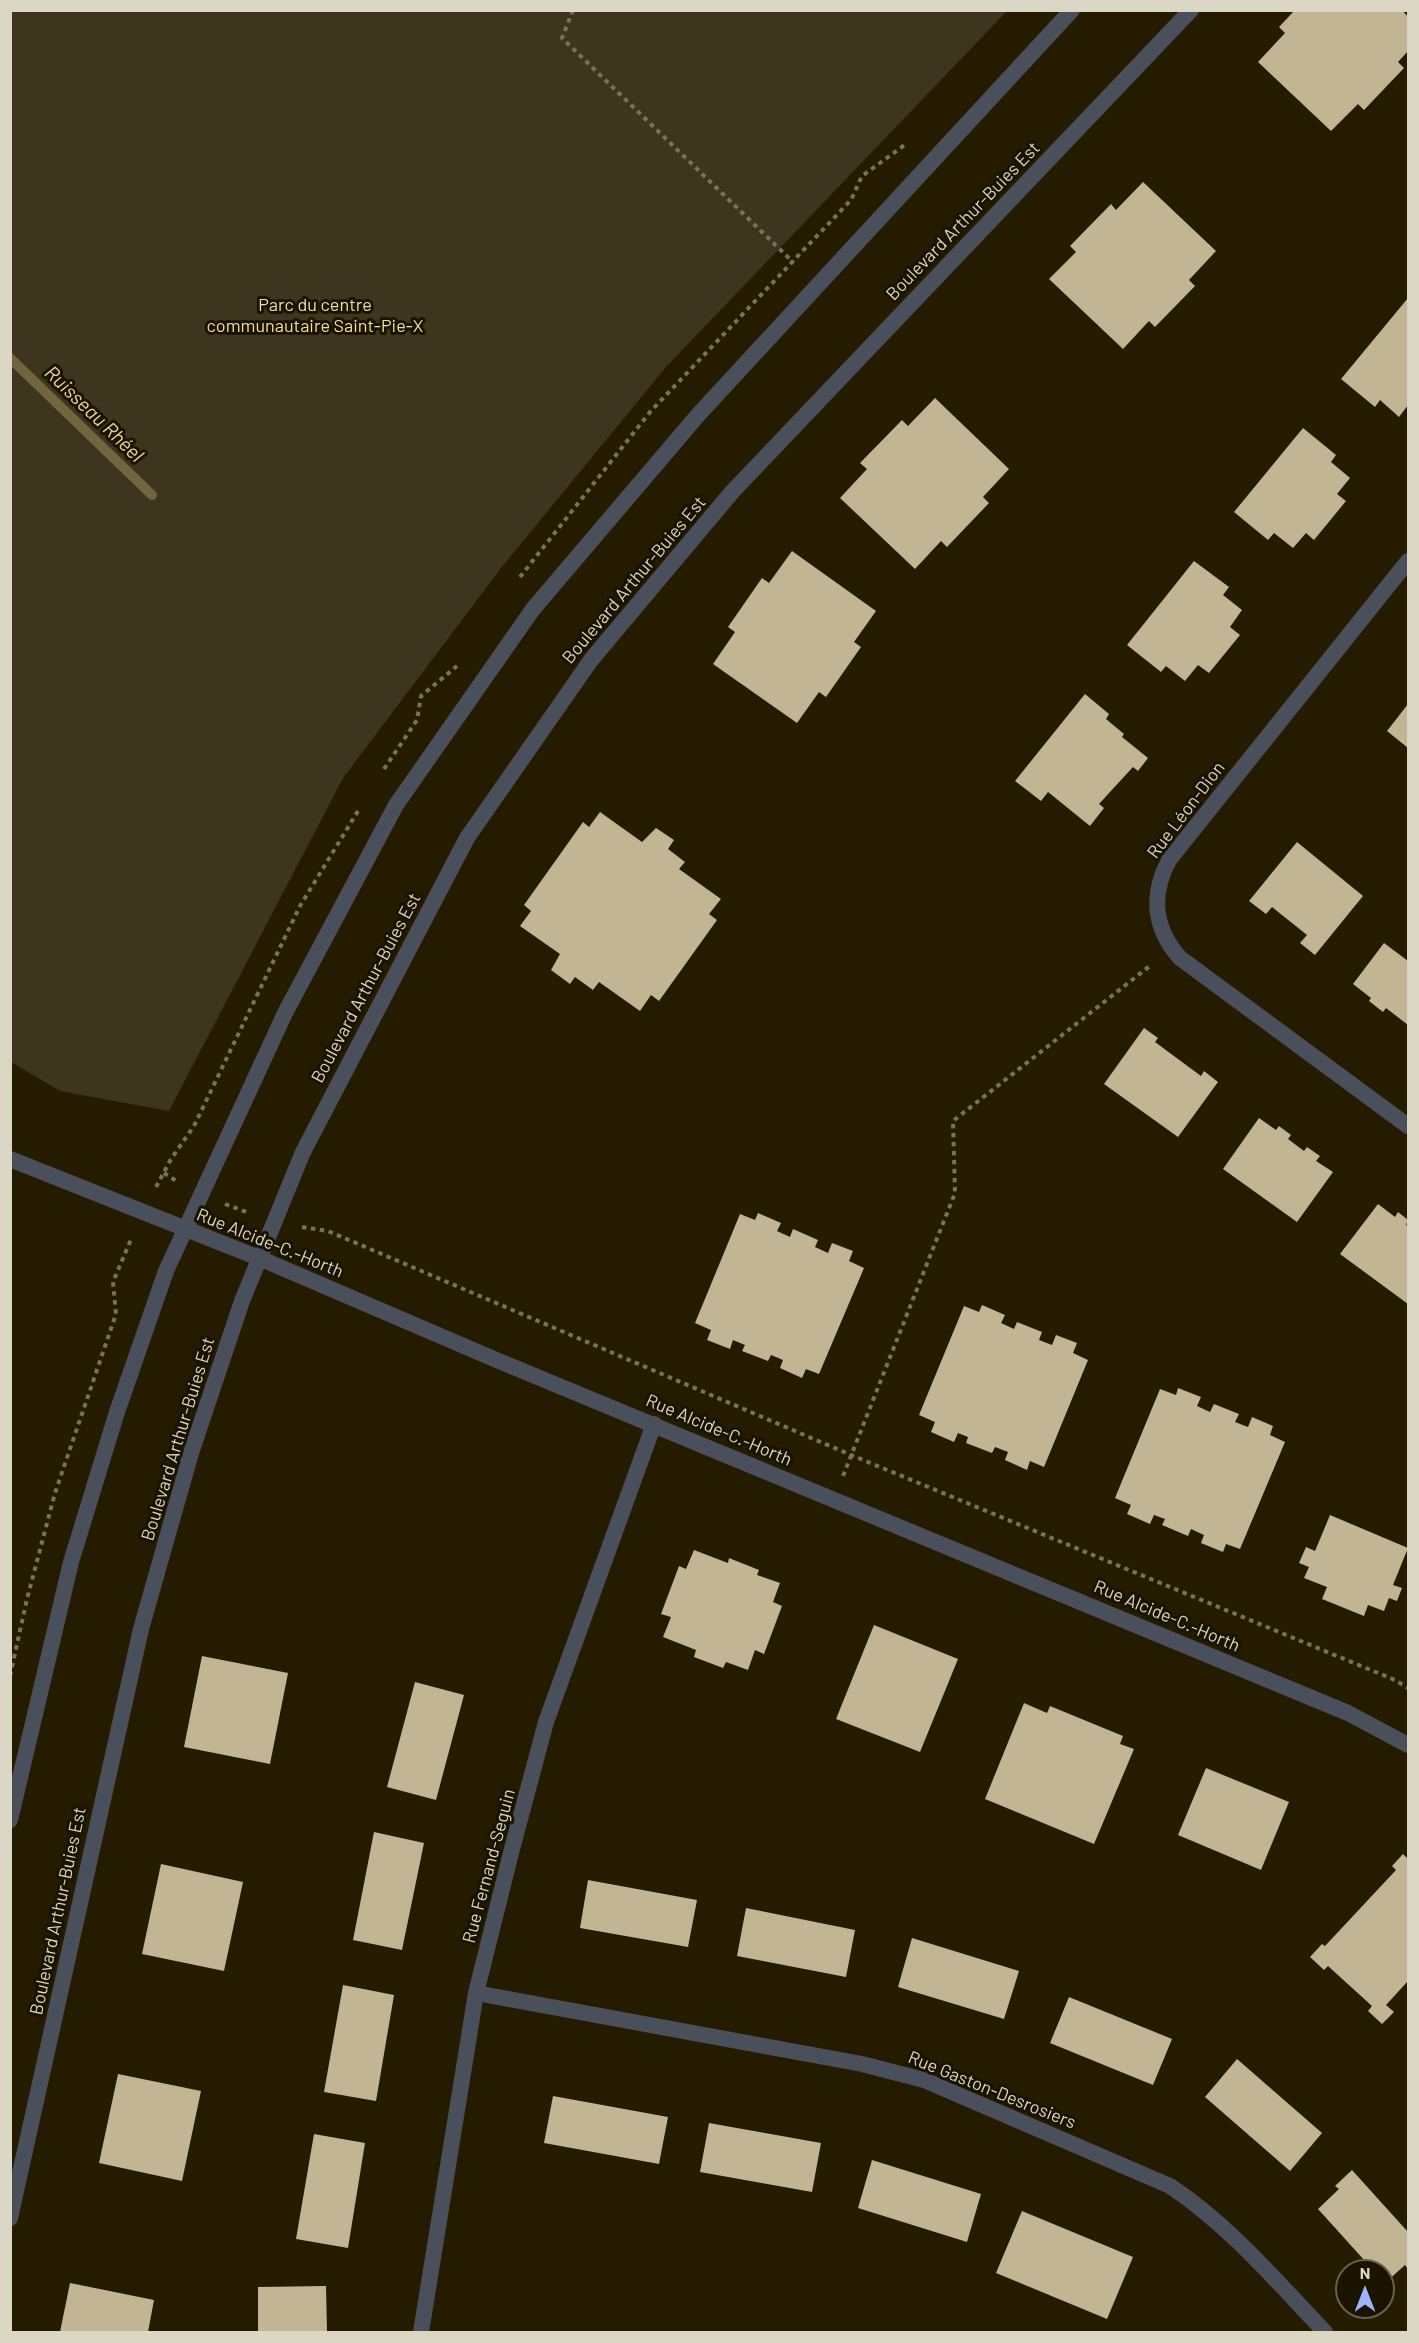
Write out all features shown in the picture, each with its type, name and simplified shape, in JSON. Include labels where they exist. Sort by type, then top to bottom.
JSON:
[{"type":"street","points":[[10,1820],[71,1562],[117,1412],[166,1271],[285,1013],[396,805],[533,609],[698,415],[1072,10]]},
{"type":"street","name":"Boulevard Arthur-Buies Est","points":[[10,2218],[141,1629],[191,1453],[242,1301],[303,1152],[468,838],[591,660],[732,492],[1191,10]]},
{"type":"street","name":"Rue Léon-Dion","points":[[1408,561],[1169,860],[1161,875],[1156,893],[1156,914],[1172,949],[1191,967],[1408,1126]]},
{"type":"street","name":"Rue Alcide-C.-Horth","points":[[10,1159],[260,1258],[1348,1713],[1408,1745]]},
{"type":"street","name":"Rue Fernand-Seguin","points":[[421,2332],[476,1993],[546,1722],[654,1424]]},
{"type":"street","name":"Rue Gaston-Desrosiers","points":[[476,1993],[862,2064],[924,2080],[1170,2186],[1198,2205],[1325,2332]]},
{"type":"path","points":[[573,10],[562,38],[792,262]]},
{"type":"path","points":[[833,1499],[956,1193],[953,1121],[1172,949]]},
{"type":"path","points":[[164,1173],[200,1195],[274,1223],[328,1232],[851,1455],[1395,1680],[1408,1688]]},
{"type":"green space","name":"Parc du centre communautaire Saint-Pie-X","points":[[11,10],[1007,11],[666,367],[501,568],[343,778],[169,1111],[60,1091],[11,1062]]},
{"type":"building","points":[[1295,10],[1402,10],[1408,17],[1408,51],[1398,62],[1404,68],[1364,110],[1358,104],[1331,131],[1258,62],[1285,33],[1279,27]]},
{"type":"building","points":[[1143,182],[1216,251],[1189,280],[1195,286],[1155,327],[1149,321],[1123,349],[1049,279],[1076,252],[1070,246],[1111,204],[1116,210]]},
{"type":"building","points":[[1408,298],[1408,405],[1399,417],[1380,400],[1375,407],[1341,379]]},
{"type":"building","points":[[935,398],[1009,469],[983,497],[989,503],[947,547],[941,541],[915,569],[840,498],[867,469],[860,463],[902,420],[908,426]]},
{"type":"building","points":[[1303,428],[1336,455],[1331,462],[1350,478],[1337,494],[1346,501],[1314,540],[1306,533],[1293,548],[1274,533],[1268,540],[1234,512]]},
{"type":"building","points":[[792,551],[876,611],[854,642],[861,647],[826,697],[819,692],[797,723],[713,664],[735,632],[728,627],[762,578],[769,583]]},
{"type":"building","points":[[1194,561],[1229,587],[1223,595],[1242,610],[1230,627],[1240,635],[1209,673],[1198,665],[1185,681],[1166,666],[1161,672],[1127,645]]},
{"type":"building","points":[[1085,694],[1109,714],[1106,719],[1124,734],[1122,737],[1148,758],[1138,771],[1133,767],[1099,804],[1104,808],[1090,826],[1048,792],[1041,801],[1015,781]]},
{"type":"building","points":[[1408,704],[1408,748],[1387,731]]},
{"type":"building","points":[[600,812],[642,842],[656,828],[674,840],[668,849],[685,862],[679,869],[721,899],[709,914],[717,920],[659,1001],[651,995],[640,1011],[599,982],[593,990],[575,977],[570,984],[551,970],[560,954],[520,926],[531,911],[524,905],[583,822],[589,827]]},
{"type":"building","points":[[1297,842],[1363,896],[1315,955],[1300,943],[1307,935],[1272,907],[1266,914],[1249,901]]},
{"type":"building","points":[[1384,943],[1408,961],[1408,1025],[1386,1008],[1383,1012],[1369,1001],[1371,998],[1353,984]]},
{"type":"building","points":[[1144,1028],[1158,1038],[1155,1042],[1201,1076],[1204,1071],[1218,1082],[1178,1137],[1104,1084]]},
{"type":"building","points":[[1259,1118],[1276,1130],[1279,1126],[1291,1135],[1288,1139],[1304,1151],[1307,1147],[1320,1156],[1316,1161],[1333,1172],[1297,1222],[1223,1169]]},
{"type":"building","points":[[1378,1204],[1395,1217],[1398,1212],[1408,1220],[1406,1225],[1408,1226],[1408,1304],[1340,1254]]},
{"type":"building","points":[[758,1213],[781,1223],[777,1231],[790,1237],[793,1229],[818,1240],[815,1247],[828,1253],[832,1243],[853,1251],[849,1261],[864,1268],[819,1374],[806,1369],[802,1378],[780,1368],[783,1360],[771,1355],[768,1361],[742,1351],[745,1345],[733,1340],[730,1349],[707,1340],[711,1330],[695,1323],[740,1214],[755,1220]]},
{"type":"building","points":[[982,1305],[1005,1315],[1001,1323],[1014,1329],[1017,1322],[1042,1332],[1039,1340],[1052,1345],[1056,1335],[1077,1343],[1073,1353],[1088,1360],[1044,1467],[1030,1461],[1027,1470],[1005,1460],[1008,1452],[995,1447],[992,1453],[966,1443],[968,1437],[958,1433],[954,1442],[931,1432],[935,1422],[919,1415],[964,1306],[979,1312]]},
{"type":"building","points":[[1178,1388],[1201,1397],[1197,1406],[1210,1412],[1214,1404],[1239,1414],[1235,1422],[1248,1427],[1252,1417],[1273,1426],[1270,1435],[1285,1442],[1240,1549],[1226,1544],[1223,1552],[1201,1543],[1204,1535],[1191,1529],[1188,1536],[1162,1525],[1165,1519],[1154,1515],[1150,1524],[1127,1514],[1131,1505],[1115,1498],[1160,1389],[1176,1395]]},
{"type":"building","points":[[1330,1515],[1408,1548],[1393,1585],[1402,1588],[1397,1601],[1389,1598],[1384,1611],[1368,1605],[1364,1616],[1322,1599],[1327,1587],[1304,1578],[1309,1567],[1299,1563],[1306,1547],[1315,1551]]},
{"type":"building","points":[[694,1550],[728,1563],[729,1558],[759,1570],[757,1575],[780,1583],[773,1602],[782,1606],[764,1654],[755,1650],[748,1670],[726,1662],[723,1668],[694,1657],[696,1650],[663,1637],[671,1617],[661,1614],[679,1566],[686,1569]]},
{"type":"building","points":[[874,1625],[958,1659],[920,1752],[836,1719]]},
{"type":"building","points":[[202,1656],[288,1673],[270,1764],[184,1747]]},
{"type":"building","points":[[415,1682],[464,1695],[436,1800],[387,1787]]},
{"type":"building","points":[[1024,1703],[1047,1713],[1050,1706],[1123,1736],[1120,1744],[1134,1749],[1094,1844],[985,1799]]},
{"type":"building","points":[[1206,1768],[1289,1802],[1261,1870],[1178,1835]]},
{"type":"building","points":[[374,1832],[424,1843],[402,1950],[353,1940]]},
{"type":"building","points":[[1403,1854],[1408,1859],[1408,1981],[1386,2005],[1394,2012],[1382,2024],[1368,2011],[1372,2006],[1328,1966],[1324,1970],[1310,1957],[1322,1944],[1325,1946],[1396,1870],[1392,1866]]},
{"type":"building","points":[[161,1864],[243,1882],[224,1971],[142,1954]]},
{"type":"building","points":[[588,1880],[697,1900],[688,1947],[580,1928]]},
{"type":"building","points":[[746,1908],[855,1930],[846,1977],[737,1956]]},
{"type":"building","points":[[912,1938],[1019,1971],[1004,2019],[898,1987]]},
{"type":"building","points":[[343,1985],[394,1995],[376,2101],[324,2092]]},
{"type":"building","points":[[1069,1997],[1172,2039],[1153,2085],[1050,2043]]},
{"type":"building","points":[[1237,2059],[1322,2133],[1290,2171],[1205,2097]]},
{"type":"building","points":[[118,2074],[201,2091],[182,2181],[99,2163]]},
{"type":"building","points":[[553,2096],[668,2117],[659,2164],[544,2143]]},
{"type":"building","points":[[709,2123],[821,2143],[812,2192],[700,2172]]},
{"type":"building","points":[[314,2134],[365,2143],[348,2248],[296,2239]]},
{"type":"building","points":[[872,2160],[981,2194],[967,2242],[858,2208]]},
{"type":"building","points":[[1352,2170],[1408,2232],[1408,2269],[1405,2265],[1395,2274],[1395,2259],[1363,2259],[1318,2209],[1339,2189],[1335,2186]]},
{"type":"building","points":[[1022,2211],[1133,2257],[1107,2319],[996,2273]]},
{"type":"building","points":[[70,2283],[154,2300],[148,2332],[60,2332]]},
{"type":"building","points":[[326,2286],[327,2332],[258,2332],[258,2287]]},
{"type":"waterway","name":"Ruisseau Rhéel","points":[[10,358],[152,495]]}]
